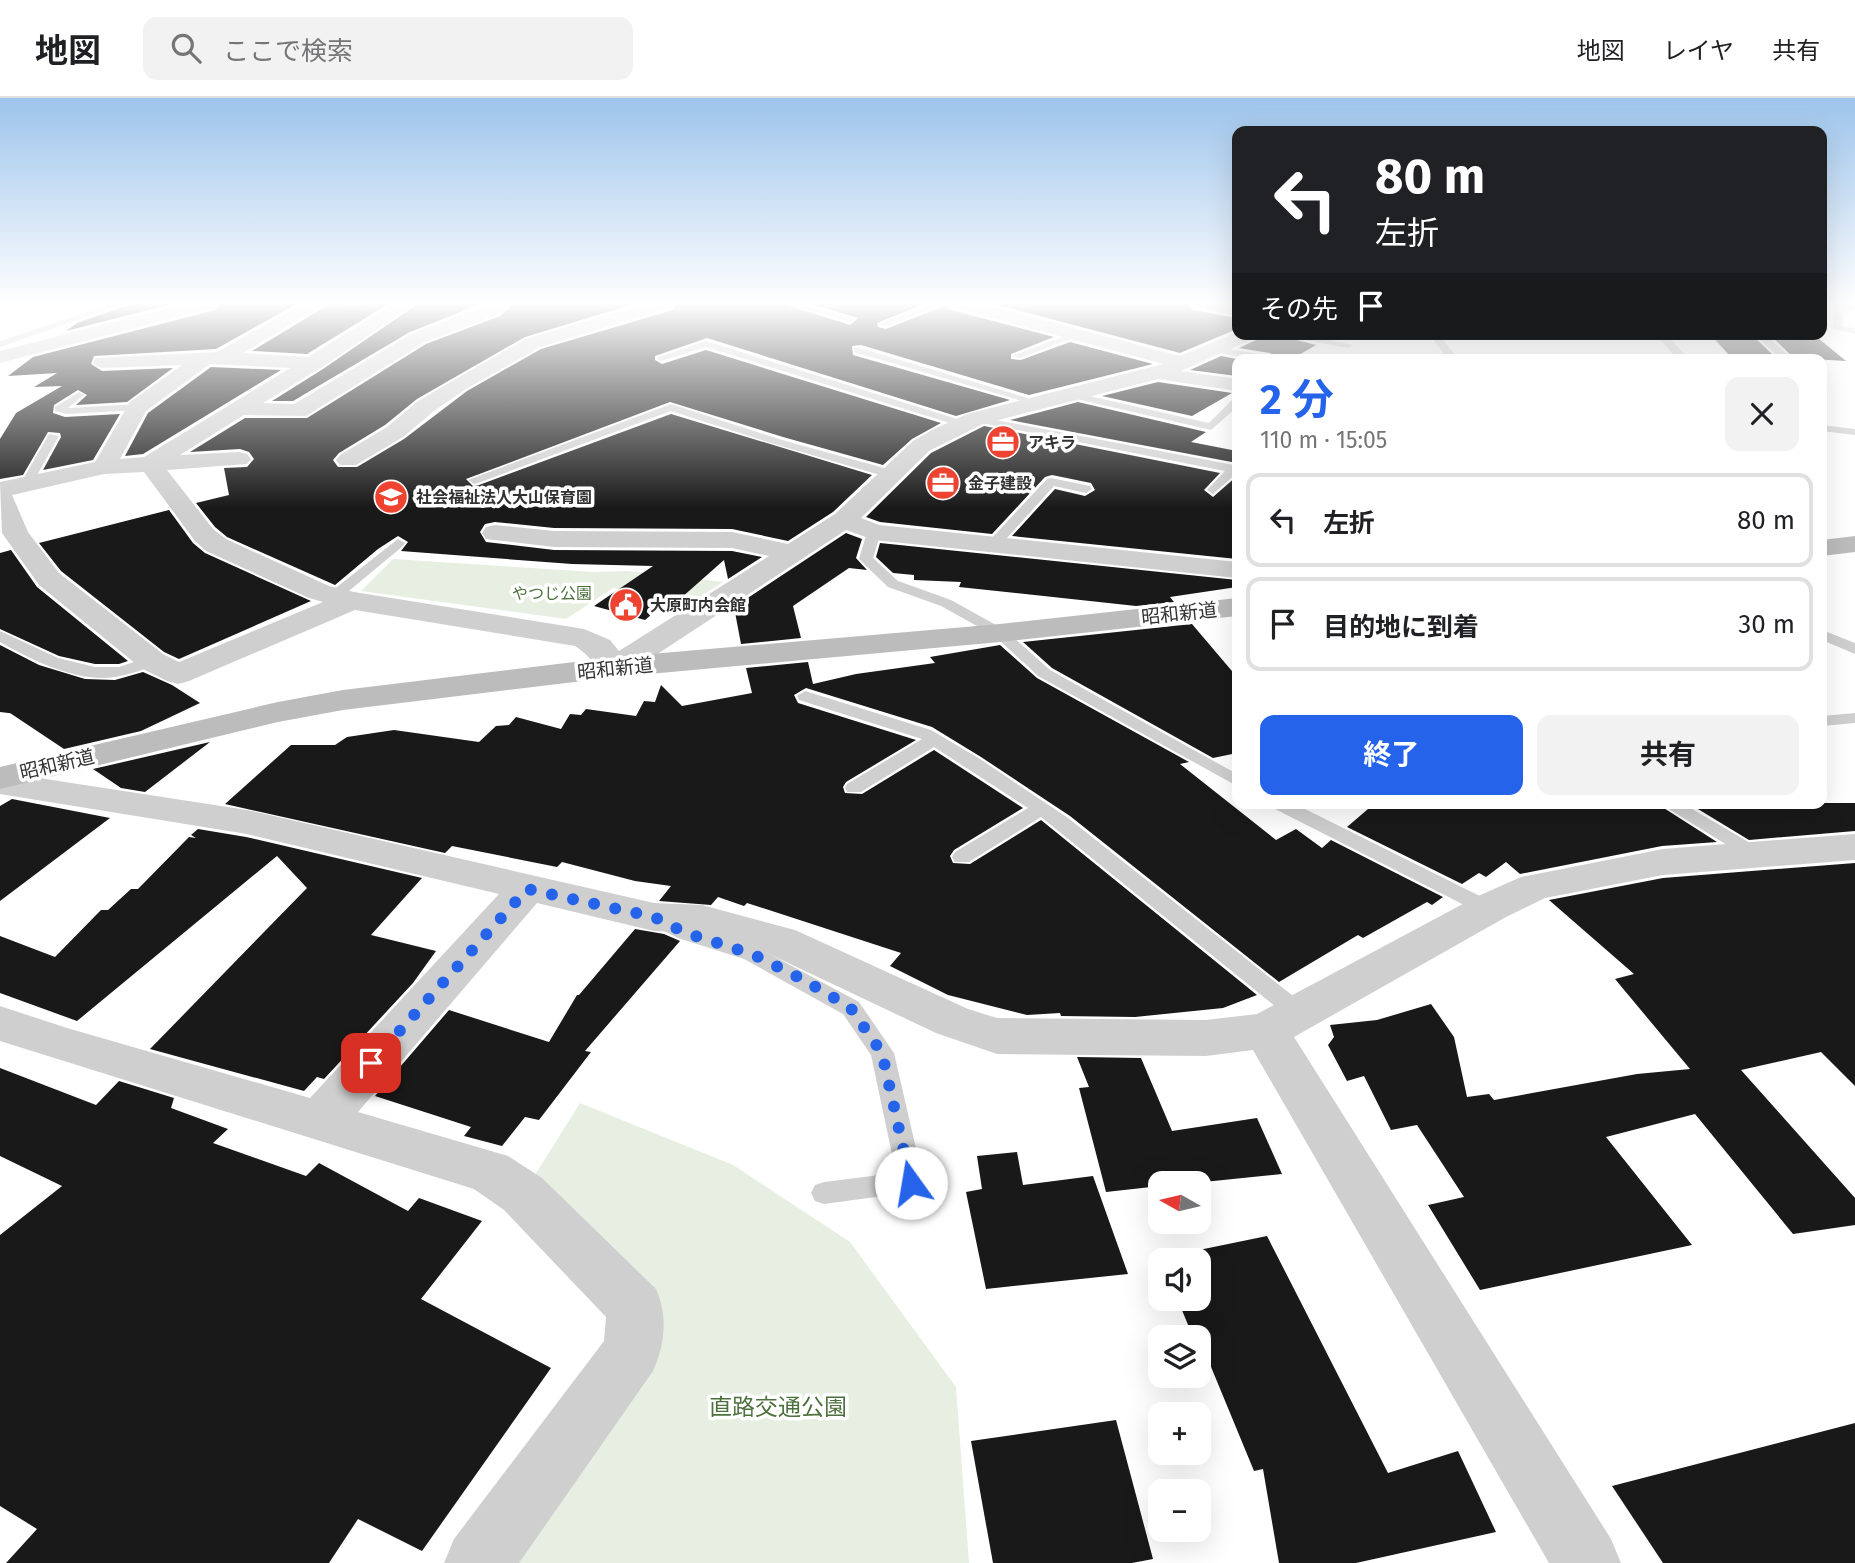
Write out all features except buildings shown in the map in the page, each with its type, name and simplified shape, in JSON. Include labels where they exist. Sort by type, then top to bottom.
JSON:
[{"type":"main road","name":"昭和新道","points":[[0,780],[278,712],[343,701],[616,667],[1000,633],[1232,608]]},
{"type":"street","points":[[104,467],[138,407],[192,371]]},
{"type":"street","points":[[150,464],[301,371]]},
{"type":"street","points":[[242,408],[298,411],[363,371]]},
{"type":"street","points":[[348,460],[395,432],[426,406],[482,371]]},
{"type":"street","points":[[150,464],[204,535],[216,545],[343,599],[584,638],[600,647],[616,667],[844,520],[921,446],[969,422],[1162,371]]},
{"type":"street","points":[[1158,373],[1232,384]]},
{"type":"street","points":[[239,459],[104,467],[9,489],[8,535],[49,579],[152,661],[177,674],[343,599]]},
{"type":"street","points":[[844,520],[874,532],[1232,569]]},
{"type":"street","points":[[495,533],[633,541],[732,540],[791,553]]},
{"type":"street","points":[[0,780],[247,822],[654,917],[702,919],[780,941],[952,1021],[998,1036],[1206,1038],[1282,1022],[1489,909],[1535,887],[1662,862],[1855,847]]},
{"type":"street","points":[[319,1122],[527,889]]},
{"type":"street","points":[[1282,1022],[1587,1563]]},
{"type":"street","points":[[0,1023],[60,1044],[490,1172],[523,1194],[636,1308],[632,1351],[478,1563]]},
{"type":"lane","points":[[798,371],[969,422],[1232,469]]},
{"type":"lane","points":[[931,371],[1040,403]]},
{"type":"lane","points":[[79,395],[59,409],[66,411],[138,407]]},
{"type":"lane","points":[[1076,396],[1211,427],[1232,406]]},
{"type":"lane","points":[[474,480],[671,407],[778,442],[891,474]]},
{"type":"lane","points":[[1827,429],[1855,432]]},
{"type":"lane","points":[[9,489],[53,436]]},
{"type":"lane","points":[[1213,490],[1232,471]]},
{"type":"lane","points":[[993,545],[1051,482],[1086,489]]},
{"type":"lane","points":[[874,532],[866,559],[893,584],[946,603],[1000,633],[1044,673],[1232,778]]},
{"type":"lane","points":[[343,599],[398,543]]},
{"type":"lane","points":[[0,636],[18,646],[77,669],[112,673],[152,661]]},
{"type":"lane","points":[[1827,637],[1855,649]]},
{"type":"lane","points":[[804,696],[878,718],[933,740],[1041,809],[1282,1022]]},
{"type":"lane","points":[[1827,721],[1855,718]]},
{"type":"lane","points":[[854,788],[933,740]]},
{"type":"lane","points":[[962,857],[1041,809]]},
{"type":"lane","points":[[1294,809],[1489,909]]},
{"type":"lane","points":[[1678,809],[1755,854]]},
{"type":"lane","points":[[654,917],[686,933],[752,954],[850,1007],[882,1053],[911,1183],[824,1193]]},
{"type":"green space","name":"やつじ公園","points":[[393,559],[594,572],[628,571],[723,582],[695,600],[613,588],[566,619],[361,591]]},
{"type":"green space","name":"直路交通公園","points":[[580,1103],[733,1165],[850,1242],[956,1387],[969,1563],[478,1563],[632,1351],[523,1194]]},
{"type":"place","name":"アキラ","points":[[1003,442]]},
{"type":"place","name":"金子建設","points":[[943,483]]},
{"type":"place","name":"社会福祉法人大山保育園","points":[[391,497]]},
{"type":"place","name":"大原町内会館","points":[[626,605]]},
{"type":"route","points":[[371,1063],[527,889],[553,894],[654,917],[686,933],[752,954],[850,1007],[882,1053],[911,1183]]}]
